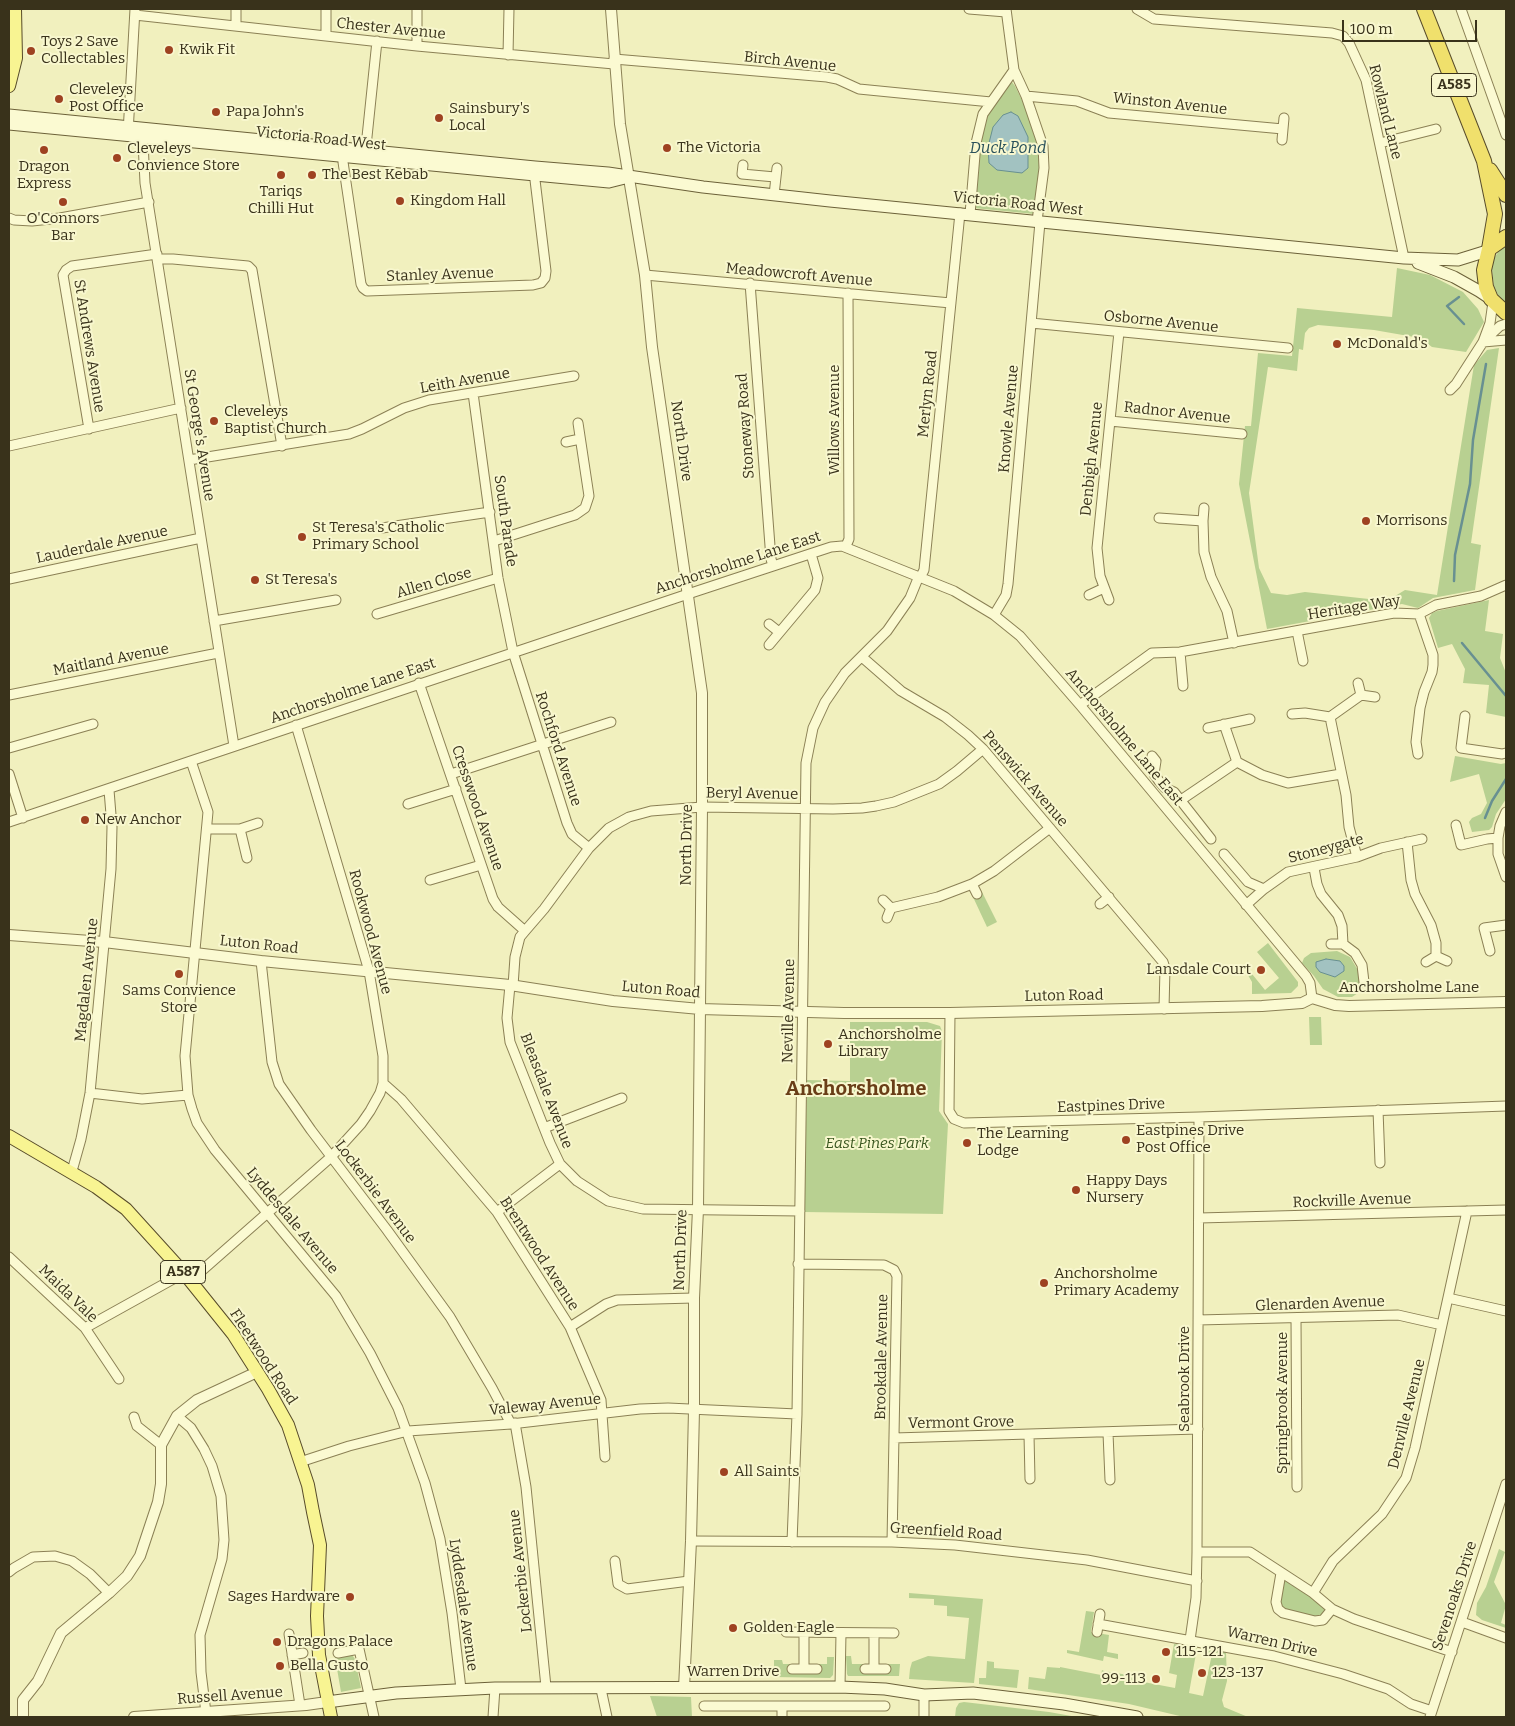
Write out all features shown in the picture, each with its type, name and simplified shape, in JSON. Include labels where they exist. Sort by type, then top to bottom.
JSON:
[{"type":"highway","name":"A585","points":[[1424,9],[1484,161],[1495,214],[1485,260],[1484,279],[1492,301]]},
{"type":"highway","name":"A585","points":[[1484,161],[1506,195]]},
{"type":"highway","points":[[1488,250],[1499,240],[1506,237]]},
{"type":"highway","points":[[1492,301],[1506,313]]},
{"type":"main road","points":[[9,86],[16,58],[15,9]]},
{"type":"main road","name":"Victoria Road West","points":[[9,115],[129,131]]},
{"type":"main road","name":"Victoria Road West","points":[[9,124],[144,132],[535,171],[609,182],[629,177],[774,195],[1404,258],[1458,260],[1488,250]]},
{"type":"main road","name":"Victoria Road West","points":[[1404,258],[1440,270],[1479,291],[1492,301]]},
{"type":"main road","name":"Fleetwood Road","points":[[9,1136],[72,1171],[126,1209],[187,1277],[233,1334],[288,1425],[308,1485],[320,1545],[317,1635],[319,1661],[331,1717]]},
{"type":"main road","name":"Warren Drive","points":[[327,1702],[370,1696],[495,1688],[840,1687],[885,1689],[924,1696],[973,1693],[1064,1704],[1137,1717]]},
{"type":"street","points":[[236,9],[236,26]]},
{"type":"street","points":[[326,9],[326,35]]},
{"type":"street","points":[[417,9],[417,46]]},
{"type":"street","points":[[508,55],[509,9]]},
{"type":"street","name":"North Drive","points":[[610,9],[620,124],[645,275],[652,347],[702,693],[698,1209],[694,1298],[691,1541],[684,1688]]},
{"type":"street","points":[[969,9],[1006,10]]},
{"type":"street","name":"Rowland Lane","points":[[1137,9],[1154,19],[1332,33],[1343,36],[1349,43],[1366,80],[1404,258]]},
{"type":"street","points":[[1461,9],[1506,135]]},
{"type":"street","name":"Knowle Avenue","points":[[994,615],[1006,595],[1008,584],[1044,156],[1043,146],[1026,96],[1014,70],[1006,10]]},
{"type":"street","points":[[129,131],[135,12]]},
{"type":"street","name":"Chester Avenue","points":[[135,12],[376,42],[508,55],[614,62]]},
{"type":"street","points":[[365,154],[376,42]]},
{"type":"street","name":"Birch Avenue","points":[[614,62],[827,77],[837,79],[859,89],[991,102]]},
{"type":"street","name":"Merlyn Road","points":[[920,576],[924,570],[951,303],[976,143],[983,114],[1014,70]]},
{"type":"street","name":"Winston Avenue","points":[[1026,96],[1077,101],[1109,113],[1283,129]]},
{"type":"street","points":[[1282,140],[1284,118]]},
{"type":"street","points":[[1380,143],[1436,129]]},
{"type":"street","name":"St George's Avenue","points":[[144,132],[145,183],[234,746]]},
{"type":"street","name":"Stanley Avenue","points":[[343,152],[361,284],[368,291],[533,285],[541,283],[545,278],[546,270],[535,171]]},
{"type":"street","points":[[743,165],[742,174],[776,178]]},
{"type":"street","points":[[774,195],[777,168]]},
{"type":"street","points":[[9,218],[32,221],[60,218],[149,202]]},
{"type":"street","points":[[157,257],[248,266],[252,270],[282,446]]},
{"type":"street","name":"St Andrews Avenue","points":[[89,429],[64,275],[66,270],[72,266],[157,257]]},
{"type":"street","name":"Meadowcroft Avenue","points":[[645,275],[951,303]]},
{"type":"street","name":"Stoneway Road","points":[[750,284],[768,530],[773,566]]},
{"type":"street","name":"Willows Avenue","points":[[846,546],[849,539],[848,293]]},
{"type":"street","points":[[1450,390],[1456,384],[1483,342],[1490,323],[1492,301]]},
{"type":"street","name":"Osborne Avenue","points":[[1031,323],[1288,348]]},
{"type":"street","points":[[1483,342],[1500,326],[1506,324]]},
{"type":"street","name":"Denbigh Avenue","points":[[1109,600],[1098,568],[1097,548],[1119,332]]},
{"type":"street","points":[[1483,342],[1506,340]]},
{"type":"street","name":"Leith Avenue","points":[[189,460],[349,434],[411,405],[429,400],[574,376]]},
{"type":"street","name":"South Parade","points":[[473,393],[498,578],[513,652]]},
{"type":"street","points":[[9,446],[181,408]]},
{"type":"street","name":"Radnor Avenue","points":[[1110,421],[1242,434]]},
{"type":"street","points":[[494,541],[575,515],[584,508],[589,496],[578,424]]},
{"type":"street","points":[[566,442],[580,439]]},
{"type":"street","points":[[1204,508],[1204,552],[1211,577],[1227,611],[1234,643]]},
{"type":"street","points":[[382,528],[490,512]]},
{"type":"street","points":[[1159,518],[1204,521]]},
{"type":"street","name":"Lauderdale Avenue","points":[[9,579],[201,538]]},
{"type":"street","name":"Anchorsholme Lane East","points":[[9,822],[688,594],[836,546],[846,546],[954,591],[994,615],[1020,636],[1306,976],[1310,983],[1312,998]]},
{"type":"street","points":[[769,645],[818,584],[818,573],[811,554]]},
{"type":"street","name":"Neville Avenue","points":[[792,1542],[797,1414],[806,763],[813,728],[824,702],[845,673],[887,631],[910,598],[920,576]]},
{"type":"street","name":"Allen Close","points":[[377,614],[498,578]]},
{"type":"street","points":[[1419,614],[1436,605],[1481,596],[1506,585]]},
{"type":"street","points":[[1089,595],[1104,588]]},
{"type":"street","points":[[214,621],[336,600]]},
{"type":"street","name":"Heritage Way","points":[[1080,705],[1152,653],[1180,652],[1394,613],[1419,614],[1433,655],[1433,665],[1420,708],[1416,742],[1418,754]]},
{"type":"street","points":[[770,624],[779,632]]},
{"type":"street","name":"Heritage Way","points":[[1297,632],[1303,661]]},
{"type":"street","name":"Rochford Avenue","points":[[513,652],[567,823],[572,834],[589,848]]},
{"type":"street","points":[[1180,652],[1183,686]]},
{"type":"street","name":"Maitland Avenue","points":[[9,695],[218,653]]},
{"type":"street","name":"Penswick Avenue","points":[[862,657],[901,691],[945,717],[968,734],[983,749],[1163,962],[1165,968],[1164,1008]]},
{"type":"street","name":"Cresswood Avenue","points":[[419,683],[493,899],[498,907],[524,931]]},
{"type":"street","points":[[1358,683],[1361,695]]},
{"type":"street","points":[[1292,714],[1305,713],[1330,717],[1361,695],[1376,697]]},
{"type":"street","points":[[1465,716],[1461,748],[1506,753]]},
{"type":"street","points":[[1330,717],[1346,795],[1349,827],[1357,857]]},
{"type":"street","points":[[1208,728],[1250,719]]},
{"type":"street","points":[[451,774],[610,722]]},
{"type":"street","points":[[9,748],[93,724]]},
{"type":"street","points":[[1224,724],[1237,762],[1262,775],[1288,783],[1341,774]]},
{"type":"street","name":"Rookwood Avenue","points":[[86,1328],[187,1277],[268,1214],[331,1158],[361,1124],[380,1093],[383,1083],[383,1056],[369,971],[296,725]]},
{"type":"street","name":"Beryl Avenue","points":[[512,986],[514,957],[520,937],[524,931],[544,909],[589,848],[609,828],[629,817],[651,811],[702,807],[862,808],[894,802],[939,784],[983,749]]},
{"type":"street","points":[[1152,756],[1156,761],[1154,774],[1162,785],[1174,792],[1211,839]]},
{"type":"street","name":"Lyddesdale Avenue","points":[[191,761],[208,812],[185,1056],[188,1095],[194,1116],[206,1139],[336,1296],[394,1400],[408,1431],[425,1483],[440,1539],[452,1613],[461,1689]]},
{"type":"street","points":[[1181,800],[1237,762]]},
{"type":"street","points":[[9,774],[23,818]]},
{"type":"street","points":[[408,804],[456,789]]},
{"type":"street","name":"Magdalen Avenue","points":[[72,1171],[81,1139],[90,1093],[111,869],[112,827],[109,790]]},
{"type":"street","points":[[1506,812],[1498,838],[1498,854],[1506,877]]},
{"type":"street","points":[[206,829],[240,829],[258,823]]},
{"type":"street","points":[[1456,825],[1461,845],[1498,838]]},
{"type":"street","points":[[887,918],[892,908],[938,897],[972,884],[994,871],[1050,828]]},
{"type":"street","points":[[240,829],[248,858]]},
{"type":"street","name":"Stoneygate","points":[[1246,905],[1288,872],[1314,868],[1357,857],[1380,848],[1422,839]]},
{"type":"street","points":[[1407,842],[1411,880],[1415,894],[1431,925],[1436,943],[1436,956]]},
{"type":"street","points":[[1224,854],[1248,882],[1264,889]]},
{"type":"street","points":[[430,880],[481,864]]},
{"type":"street","points":[[1314,868],[1321,894],[1338,915],[1342,926],[1343,944]]},
{"type":"street","points":[[972,884],[977,894]]},
{"type":"street","points":[[1100,904],[1108,897]]},
{"type":"street","points":[[883,900],[892,908]]},
{"type":"street","points":[[1490,951],[1484,928],[1506,925]]},
{"type":"street","name":"Luton Road","points":[[9,935],[104,942],[261,961],[512,986],[613,1000],[700,1009],[950,1013],[1277,1005],[1302,1003],[1312,998]]},
{"type":"street","points":[[1331,944],[1343,944],[1352,950],[1364,971],[1364,982]]},
{"type":"street","points":[[1436,956],[1447,961]]},
{"type":"street","points":[[1426,962],[1436,956]]},
{"type":"street","name":"Lockerbie Avenue","points":[[261,961],[272,1062],[279,1084],[331,1158],[387,1230],[450,1317],[513,1424],[526,1487],[546,1687]]},
{"type":"street","name":"Bleasdale Avenue","points":[[512,986],[507,1018],[510,1042],[560,1164],[577,1181],[608,1200],[643,1209],[800,1211]]},
{"type":"street","name":"Anchorsholme Lane","points":[[1312,998],[1336,1005],[1349,1006],[1506,1002]]},
{"type":"street","name":"Eastpines Drive","points":[[950,1013],[948,1111],[957,1122],[1199,1117],[1506,1106]]},
{"type":"street","name":"Brentwood Avenue","points":[[383,1083],[401,1099],[497,1212],[570,1327],[601,1400],[605,1458]]},
{"type":"street","points":[[90,1093],[142,1099],[188,1095]]},
{"type":"street","points":[[544,1128],[622,1098]]},
{"type":"street","points":[[1378,1110],[1380,1163]]},
{"type":"street","name":"Seabrook Drive","points":[[1190,1640],[1197,1581],[1199,1117]]},
{"type":"street","points":[[497,1212],[560,1164]]},
{"type":"street","name":"Rockville Avenue","points":[[1199,1218],[1506,1210]]},
{"type":"street","name":"Denville Avenue","points":[[1313,1593],[1333,1561],[1382,1514],[1406,1478],[1416,1448],[1467,1211]]},
{"type":"street","name":"Maida Vale","points":[[9,1257],[86,1328],[120,1379]]},
{"type":"street","name":"Brookdale Avenue","points":[[798,1264],[884,1265],[894,1270],[897,1276],[892,1542]]},
{"type":"street","points":[[570,1327],[606,1304],[617,1300],[694,1298]]},
{"type":"street","points":[[1448,1298],[1506,1310]]},
{"type":"street","name":"Glenarden Avenue","points":[[1198,1320],[1398,1316],[1442,1325]]},
{"type":"street","name":"Springbrook Avenue","points":[[1296,1318],[1297,1487]]},
{"type":"street","points":[[23,1717],[24,1700],[38,1681],[61,1634],[127,1576],[140,1556],[158,1502],[161,1484],[161,1445],[178,1416],[197,1400],[257,1372]]},
{"type":"street","name":"Valeway Avenue","points":[[300,1462],[342,1448],[408,1431],[513,1424],[602,1413],[659,1409],[797,1414]]},
{"type":"street","points":[[178,1416],[190,1428],[204,1448],[212,1466],[221,1496],[224,1540],[222,1559],[200,1635],[201,1672],[206,1713]]},
{"type":"street","points":[[134,1417],[137,1426],[161,1445]]},
{"type":"street","name":"Vermont Grove","points":[[894,1438],[1198,1429]]},
{"type":"street","points":[[1108,1433],[1110,1480]]},
{"type":"street","name":"Vermont Grove","points":[[1029,1435],[1030,1479]]},
{"type":"street","name":"Sevenoaks Drive","points":[[1431,1714],[1506,1484]]},
{"type":"street","name":"Greenfield Road","points":[[691,1541],[892,1542],[955,1545],[1123,1566],[1197,1581]]},
{"type":"street","points":[[1197,1552],[1250,1552],[1313,1593],[1332,1608],[1354,1620],[1452,1652]]},
{"type":"street","points":[[9,1572],[33,1557],[55,1556],[72,1561],[78,1565],[109,1593]]},
{"type":"street","points":[[615,1561],[618,1584],[627,1589],[689,1581]]},
{"type":"street","points":[[1281,1573],[1276,1602],[1282,1614],[1315,1621],[1323,1620],[1332,1608]]},
{"type":"street","points":[[1462,1622],[1506,1638]]},
{"type":"street","points":[[883,1623],[870,1669],[886,1669]]},
{"type":"street","name":"Warren Drive","points":[[1098,1623],[1274,1656],[1343,1674],[1388,1689],[1431,1714]]},
{"type":"street","points":[[786,1632],[799,1630],[840,1633],[894,1633]]},
{"type":"street","points":[[799,1630],[804,1669]]},
{"type":"street","points":[[840,1633],[840,1687]]},
{"type":"street","points":[[289,1634],[300,1705]]},
{"type":"street","points":[[338,1653],[359,1649],[374,1717]]},
{"type":"street","points":[[292,1655],[303,1653]]},
{"type":"street","points":[[792,1669],[817,1669]]},
{"type":"street","points":[[493,1717],[495,1688]]},
{"type":"street","points":[[601,1689],[607,1717]]},
{"type":"street","points":[[924,1696],[924,1717]]},
{"type":"street","name":"Russell Avenue","points":[[134,1717],[206,1713],[327,1702]]},
{"type":"street","points":[[704,1706],[885,1706]]},
{"type":"street","points":[[782,1706],[782,1717]]},
{"type":"green space","points":[[1012,82],[1022,100],[1034,131],[1038,148],[1040,172],[1034,214],[974,208],[979,143],[985,118],[1006,87]]},
{"type":"green space","points":[[1506,245],[1506,304],[1494,287],[1492,269],[1494,258],[1501,248]]},
{"type":"green space","points":[[1397,268],[1430,275],[1463,292],[1478,309],[1484,322],[1466,352],[1432,347],[1420,338],[1374,330],[1318,325],[1309,328],[1305,333],[1303,350],[1299,349],[1297,371],[1268,367],[1249,493],[1259,568],[1271,593],[1287,595],[1305,592],[1387,601],[1405,590],[1437,595],[1474,365],[1487,350],[1499,348],[1471,543],[1481,545],[1475,590],[1433,598],[1418,608],[1402,604],[1267,629],[1239,484],[1245,426],[1251,426],[1258,353],[1292,356],[1297,308],[1392,317]]},
{"type":"green space","points":[[1489,600],[1485,631],[1503,634],[1500,658],[1506,673],[1506,717],[1486,713],[1489,685],[1463,683],[1465,669],[1452,644],[1438,648],[1429,618],[1432,613],[1437,611]]},
{"type":"green space","points":[[1455,756],[1501,764],[1506,763],[1506,799],[1496,814],[1492,827],[1489,830],[1472,832],[1469,822],[1472,818],[1481,814],[1487,803],[1479,774],[1450,782]]},
{"type":"green space","points":[[982,892],[997,922],[987,927],[973,897]]},
{"type":"green space","points":[[1268,943],[1298,982],[1298,986],[1291,993],[1252,994],[1252,982],[1242,965],[1244,964],[1265,990],[1279,978],[1257,952]]},
{"type":"green space","points":[[1337,951],[1350,957],[1359,972],[1358,993],[1352,997],[1338,997],[1323,989],[1302,963],[1304,958],[1311,953]]},
{"type":"green space","points":[[1309,1017],[1321,1017],[1322,1045],[1310,1045]]},
{"type":"green space","name":"East Pines Park","points":[[850,1022],[927,1022],[940,1026],[942,1031],[939,1111],[948,1124],[943,1214],[804,1212],[807,1080],[850,1081]]},
{"type":"green space","points":[[1499,1549],[1505,1552],[1494,1582],[1506,1605],[1501,1623],[1506,1625],[1506,1628],[1482,1620],[1476,1615],[1477,1603],[1486,1587]]},
{"type":"green space","points":[[1280,1576],[1330,1612],[1326,1618],[1283,1613],[1277,1593]]},
{"type":"green space","points":[[909,1593],[983,1599],[974,1683],[909,1679],[912,1662],[928,1656],[965,1659],[969,1618],[947,1616],[947,1606],[934,1605],[934,1599],[909,1598]]},
{"type":"green space","points":[[1086,1611],[1094,1612],[1091,1632],[1109,1635],[1107,1652],[1118,1654],[1118,1659],[1104,1656],[1103,1661],[1067,1653],[1067,1650],[1079,1652]]},
{"type":"green space","points":[[1174,1644],[1181,1645],[1180,1653],[1190,1655],[1192,1647],[1197,1648],[1189,1693],[1203,1696],[1212,1654],[1203,1653],[1204,1649],[1226,1652],[1227,1681],[1222,1700],[1224,1707],[1248,1717],[1184,1717],[1129,1704],[1028,1689],[1029,1677],[1045,1679],[1047,1667],[1060,1667],[1101,1675],[1102,1670],[1134,1676],[1133,1680],[1175,1688],[1177,1675],[1169,1673]]},
{"type":"green space","points":[[352,1655],[355,1659],[361,1688],[341,1692],[335,1657]]},
{"type":"green space","points":[[846,1656],[851,1656],[852,1664],[865,1664],[865,1669],[886,1669],[886,1664],[900,1664],[899,1676],[848,1676]]},
{"type":"green space","points":[[827,1657],[834,1657],[833,1675],[830,1678],[774,1677],[774,1660],[782,1660],[783,1664],[792,1664],[792,1669],[817,1669],[817,1664],[827,1664]]},
{"type":"green space","points":[[987,1661],[994,1662],[994,1668],[1019,1670],[1017,1688],[979,1684],[979,1678],[986,1678]]},
{"type":"green space","points":[[650,1696],[691,1697],[692,1717],[657,1717]]},
{"type":"green space","points":[[964,1702],[1077,1717],[955,1717],[956,1708],[959,1703]]},
{"type":"water","name":"Duck Pond","points":[[1011,112],[1018,116],[1028,137],[1028,168],[1022,173],[997,170],[989,163],[988,147],[993,127],[1003,115]]},
{"type":"water","points":[[1326,959],[1340,961],[1344,966],[1344,971],[1335,977],[1320,972],[1316,967],[1316,962]]},
{"type":"waterway","points":[[1459,297],[1447,306],[1464,324]]},
{"type":"waterway","points":[[1454,581],[1455,555],[1470,484],[1473,440],[1486,364]]},
{"type":"waterway","points":[[1462,643],[1506,696]]},
{"type":"waterway","points":[[1485,818],[1492,801],[1506,779]]},
{"type":"place","name":"Kwik Fit","points":[[169,50]]},
{"type":"place","name":"Toys 2 Save Collectables","points":[[31,51]]},
{"type":"place","name":"Cleveleys Post Office","points":[[59,99]]},
{"type":"place","name":"Papa John's","points":[[216,112]]},
{"type":"place","name":"Sainsbury's Local","points":[[439,118]]},
{"type":"place","name":"The Victoria","points":[[667,148]]},
{"type":"place","name":"Dragon Express","points":[[44,150]]},
{"type":"place","name":"Cleveleys Convience Store","points":[[117,158]]},
{"type":"place","name":"Tariqs Chilli Hut","points":[[281,175]]},
{"type":"place","name":"The Best Kebab","points":[[312,175]]},
{"type":"place","name":"Kingdom Hall","points":[[400,201]]},
{"type":"place","name":"O'Connors Bar","points":[[63,202]]},
{"type":"place","name":"McDonald's","points":[[1337,344]]},
{"type":"place","name":"Cleveleys Baptist Church","points":[[214,421]]},
{"type":"place","name":"Morrisons","points":[[1366,521]]},
{"type":"place","name":"St Teresa's Catholic Primary School","points":[[302,537]]},
{"type":"place","name":"St Teresa's","points":[[255,580]]},
{"type":"place","name":"New Anchor","points":[[85,820]]},
{"type":"place","name":"Lansdale Court","points":[[1261,970]]},
{"type":"place","name":"Sams Convience Store","points":[[179,974]]},
{"type":"place","name":"Anchorsholme Library","points":[[828,1044]]},
{"type":"place","name":"Eastpines Drive Post Office","points":[[1126,1140]]},
{"type":"place","name":"The Learning Lodge","points":[[967,1143]]},
{"type":"place","name":"Happy Days Nursery","points":[[1076,1190]]},
{"type":"place","name":"Anchorsholme Primary Academy","points":[[1044,1283]]},
{"type":"place","name":"All Saints","points":[[724,1472]]},
{"type":"place","name":"Sages Hardware","points":[[350,1597]]},
{"type":"place","name":"Golden Eagle","points":[[733,1628]]},
{"type":"place","name":"Dragons Palace","points":[[277,1642]]},
{"type":"place","name":"115-121","points":[[1166,1652]]},
{"type":"place","name":"Bella Gusto","points":[[280,1666]]},
{"type":"place","name":"123-137","points":[[1202,1673]]},
{"type":"place","name":"99-113","points":[[1156,1679]]},
{"type":"district","name":"Anchorsholme","points":[[856,1089]]}]
